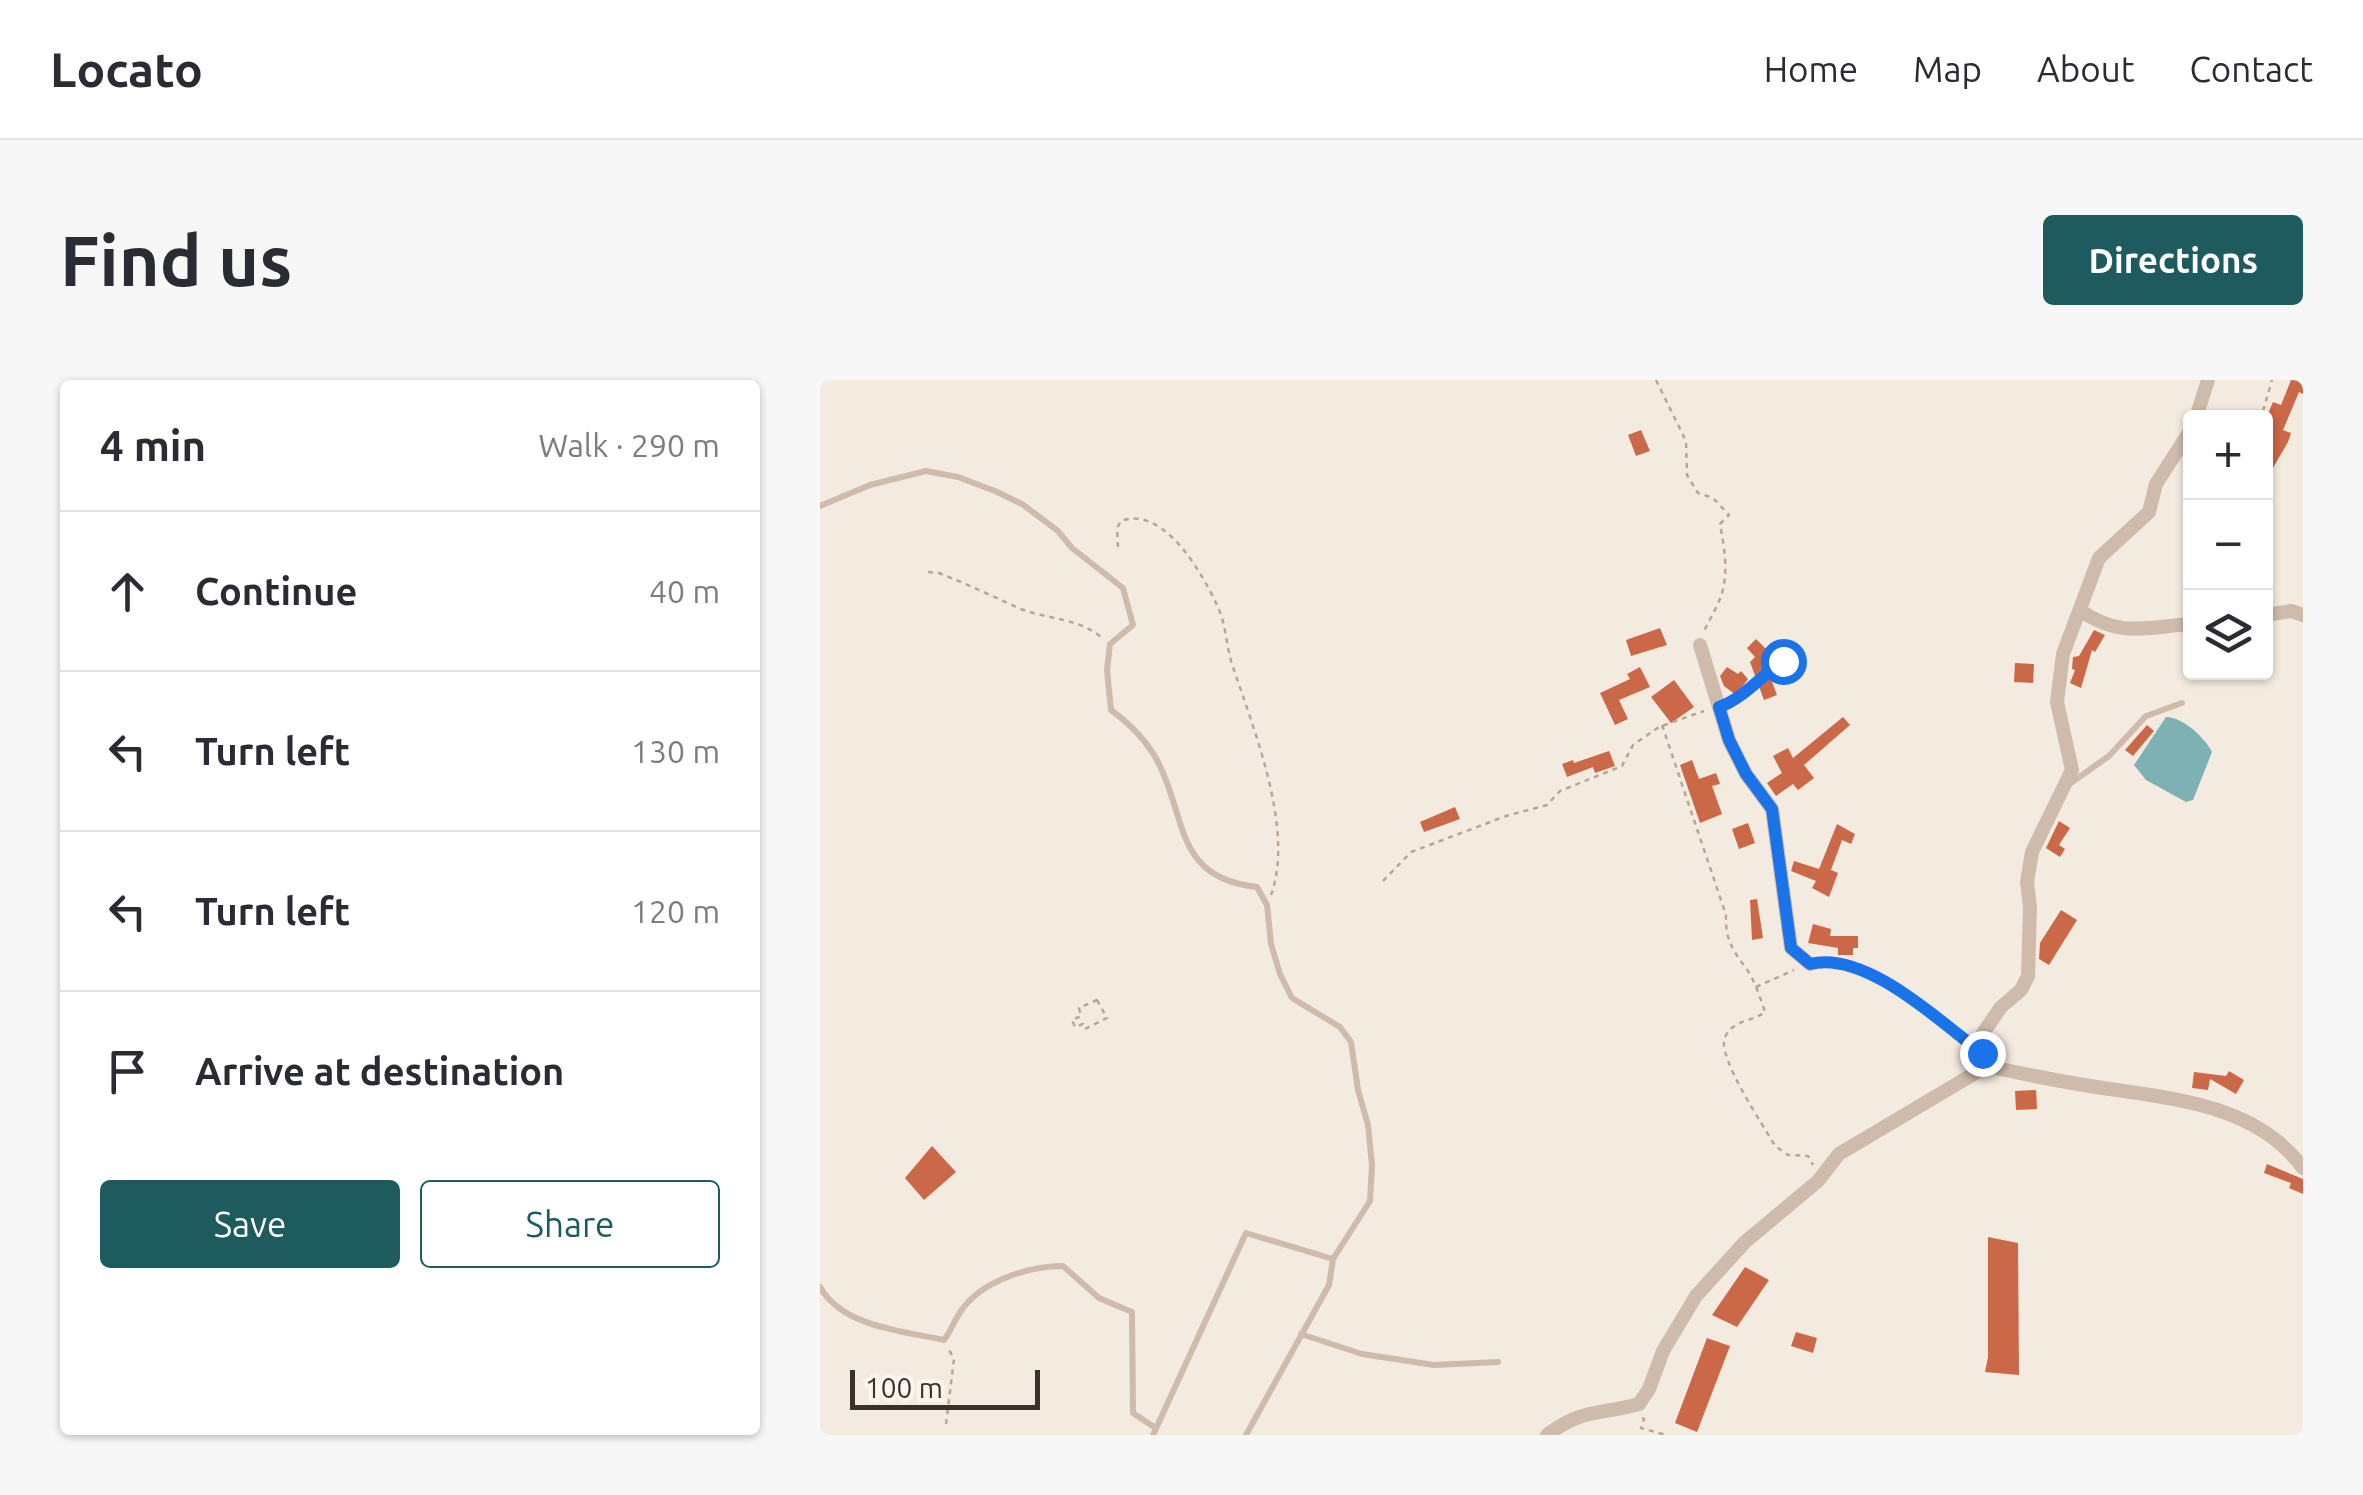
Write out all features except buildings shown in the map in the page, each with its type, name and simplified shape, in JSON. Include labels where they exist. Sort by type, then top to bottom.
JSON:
[{"type":"street","points":[[2199,410],[2208,380]]},
{"type":"street","points":[[1985,1059],[1983,1033],[2001,1007],[2021,990],[2028,976],[2029,867],[2043,824],[2072,770],[2056,702],[2064,654],[2099,558],[2150,512],[2156,484],[2183,442]]},
{"type":"street","points":[[2081,611],[2100,624],[2132,631],[2183,625]]},
{"type":"street","points":[[2273,615],[2291,611],[2303,615]]},
{"type":"street","points":[[1700,645],[1729,740],[1746,774],[1772,809],[1791,948],[1810,964]]},
{"type":"street","points":[[1547,1435],[1567,1420],[1587,1412],[1639,1404],[1663,1351],[1696,1296],[1744,1242],[1818,1181],[1839,1154],[1985,1059],[2126,1092],[2174,1096],[2229,1113],[2274,1136],[2303,1168]]},
{"type":"lane","points":[[820,506],[870,485],[926,471],[958,477],[1022,504],[1058,530],[1072,548],[1123,588],[1133,626],[1110,644],[1107,670],[1111,710],[1130,723],[1156,759],[1184,839],[1216,876],[1234,884],[1257,886],[1266,906],[1280,974],[1292,998],[1340,1027],[1354,1052],[1358,1090],[1370,1138],[1370,1201],[1333,1259],[1329,1285],[1246,1435]]},
{"type":"lane","points":[[2064,788],[2109,756],[2146,716],[2182,703]]},
{"type":"lane","points":[[820,1287],[828,1302],[856,1318],[944,1340],[961,1311],[983,1292],[1021,1272],[1041,1266],[1063,1266],[1099,1298],[1132,1312],[1133,1413],[1154,1431],[1246,1232],[1333,1259]]},
{"type":"lane","points":[[1301,1334],[1362,1354],[1434,1365],[1498,1362]]},
{"type":"path","points":[[1656,380],[1686,441],[1687,475],[1698,494],[1712,498],[1729,515],[1720,524],[1726,556],[1723,592],[1713,606],[1700,645]]},
{"type":"path","points":[[2263,410],[2272,380]]},
{"type":"path","points":[[1118,546],[1117,528],[1122,521],[1142,519],[1157,525],[1190,558],[1218,606],[1230,658],[1264,760],[1277,826],[1274,884],[1266,906]]},
{"type":"path","points":[[928,572],[1001,597],[1012,606],[1086,624],[1110,644]]},
{"type":"path","points":[[1383,881],[1411,852],[1506,816],[1536,810],[1560,792],[1622,766],[1634,745],[1662,726],[1719,707],[1744,693],[1783,661],[1792,648]]},
{"type":"path","points":[[1662,726],[1726,915],[1725,934],[1736,960],[1748,969],[1765,1012],[1739,1021],[1726,1037],[1723,1048],[1729,1068],[1775,1146],[1788,1154],[1808,1156],[1818,1181]]},
{"type":"path","points":[[1756,988],[1810,964],[1834,963],[1862,970],[1894,987],[1985,1059]]},
{"type":"path","points":[[1097,1000],[1106,1018],[1085,1029],[1083,1024],[1076,1027],[1072,1020],[1081,1016],[1079,1008],[1097,1000]]},
{"type":"path","points":[[944,1340],[954,1359],[946,1424]]},
{"type":"path","points":[[1627,1407],[1644,1419],[1642,1428],[1666,1435]]},
{"type":"water","points":[[2166,717],[2193,729],[2212,752],[2193,800],[2186,802],[2146,780],[2134,765]]},
{"type":"route","points":[[1783,661],[1744,693],[1719,707],[1729,740],[1746,774],[1772,809],[1791,948],[1810,964],[1834,963],[1862,970],[1894,987],[1982,1053]]}]
